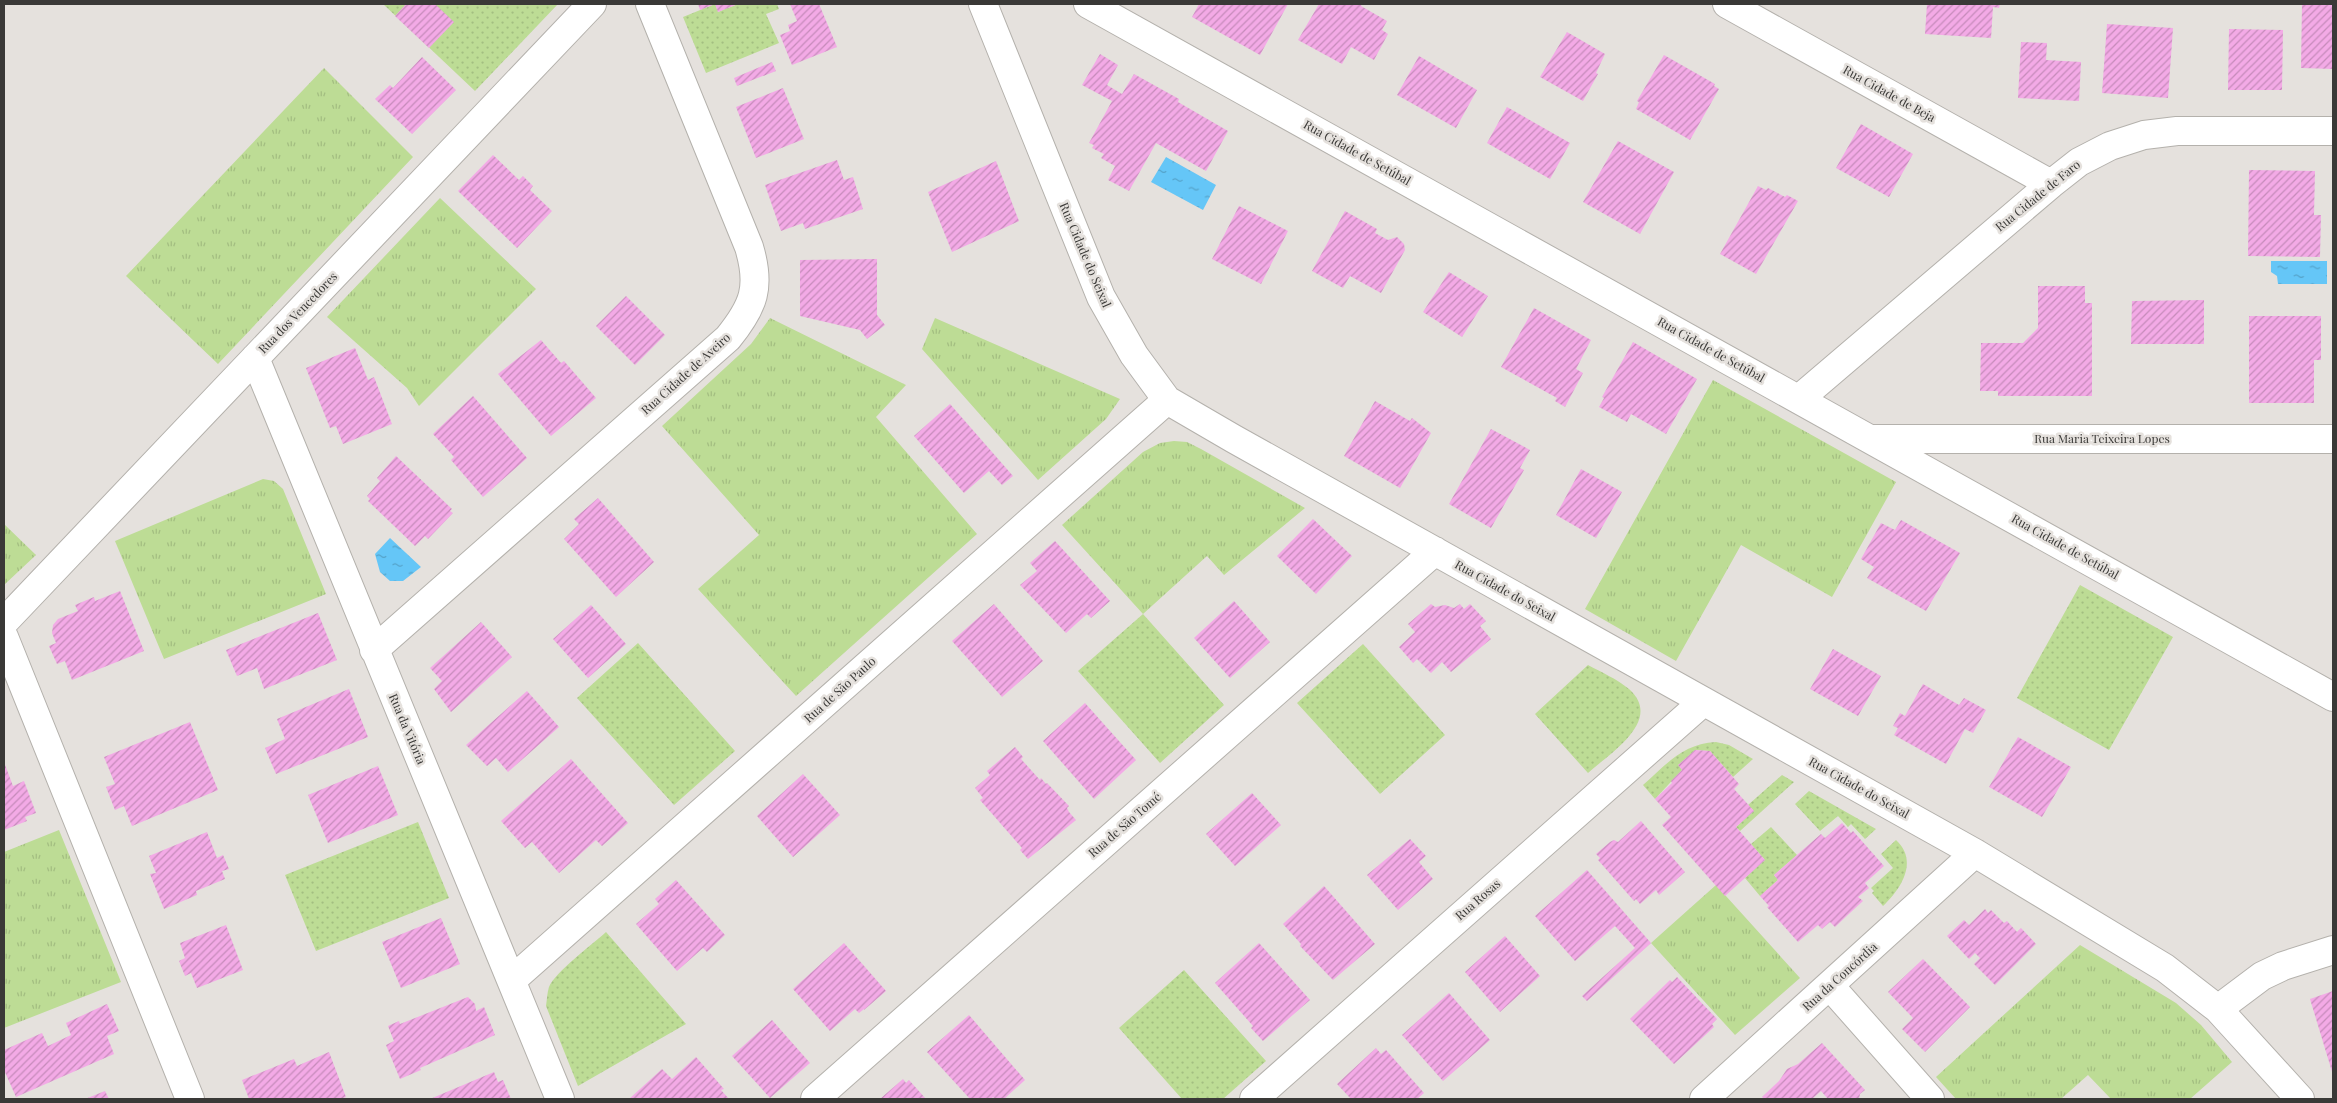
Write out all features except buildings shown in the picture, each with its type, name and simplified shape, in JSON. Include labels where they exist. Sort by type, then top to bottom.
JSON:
[{"type":"street","name":"Rua dos Vencedores","points":[[4,622],[592,4]]},
{"type":"street","name":"Rua Cidade de Aveiro","points":[[374,650],[728,338],[744,319],[754,293],[756,269],[749,247],[650,4]]},
{"type":"street","name":"Rua Cidade do Seixal","points":[[983,4],[1101,297],[1134,355],[1167,400],[1975,853],[2165,968],[2218,1008],[2300,1099]]},
{"type":"street","name":"Rua Cidade de Setúbal","points":[[1088,4],[2333,697]]},
{"type":"street","name":"Rua Cidade de Beja","points":[[1728,4],[2051,184]]},
{"type":"street","name":"Rua Cidade de Faro","points":[[1800,399],[2051,184],[2079,162],[2110,146],[2144,135],[2177,131],[2333,131]]},
{"type":"street","name":"Rua da Vitória","points":[[255,358],[560,1099]]},
{"type":"street","name":"Rua de São Paulo","points":[[512,980],[1167,400]]},
{"type":"street","name":"Rua Maria Teixeira Lopes","points":[[1872,439],[2333,439]]},
{"type":"street","name":"Rua de São Tomé","points":[[814,1099],[1435,551]]},
{"type":"street","points":[[4,637],[190,1099]]},
{"type":"street","name":"Rua Rosas","points":[[1254,1099],[1703,702]]},
{"type":"street","name":"Rua da Concórdia","points":[[1704,1099],[1975,853]]},
{"type":"street","points":[[2218,1008],[2262,976],[2282,966],[2333,950]]},
{"type":"street","points":[[1830,986],[1930,1099]]},
{"type":"green space","points":[[383,4],[558,4],[475,91]]},
{"type":"green space","points":[[715,4],[718,12],[738,4],[777,4],[779,9],[766,14],[779,43],[706,73],[683,17]]},
{"type":"green space","points":[[324,68],[413,157],[218,364],[126,276]]},
{"type":"green space","points":[[440,198],[536,289],[419,406],[407,388],[327,317]]},
{"type":"green space","points":[[770,318],[906,385],[876,417],[977,534],[796,696],[698,589],[759,535],[662,426],[751,344]]},
{"type":"green space","points":[[935,318],[1120,399],[1106,419],[1038,480],[922,349]]},
{"type":"green space","points":[[1713,380],[1896,482],[1832,597],[1741,545],[1676,661],[1585,609]]},
{"type":"green space","points":[[1187,442],[1201,449],[1305,508],[1224,575],[1207,556],[1143,614],[1062,525],[1143,452],[1160,443]]},
{"type":"green space","points":[[263,479],[274,481],[283,489],[326,594],[164,659],[115,541]]},
{"type":"green space","points":[[4,524],[36,555],[4,585]]},
{"type":"green space","points":[[2080,585],[2173,637],[2109,750],[2017,698]]},
{"type":"green space","points":[[1143,614],[1224,705],[1160,763],[1078,671]]},
{"type":"green space","points":[[638,643],[735,751],[674,805],[577,698]]},
{"type":"green space","points":[[1363,644],[1445,735],[1380,794],[1297,703]]},
{"type":"green space","points":[[1588,665],[1629,689],[1638,701],[1640,712],[1637,724],[1630,735],[1588,773],[1535,714]]},
{"type":"green space","points":[[1716,742],[1729,745],[1753,759],[1733,777],[1710,751],[1695,750],[1679,765],[1682,770],[1655,799],[1643,785],[1684,751]]},
{"type":"green space","points":[[1782,775],[1794,782],[1740,831],[1736,827],[1754,811],[1748,805]]},
{"type":"green space","points":[[1809,791],[1876,829],[1865,839],[1851,824],[1848,827],[1838,816],[1820,831],[1795,804]]},
{"type":"green space","points":[[418,822],[449,898],[316,951],[285,875]]},
{"type":"green space","points":[[1771,827],[1797,855],[1774,875],[1778,880],[1760,896],[1745,878],[1765,860],[1751,844]]},
{"type":"green space","points":[[59,830],[121,982],[4,1028],[4,852]]},
{"type":"green space","points":[[1896,840],[1903,848],[1907,866],[1901,883],[1883,906],[1872,893],[1874,891],[1871,888],[1893,868],[1881,854]]},
{"type":"green space","points":[[1716,885],[1800,978],[1735,1035],[1651,943]]},
{"type":"green space","points":[[606,932],[686,1024],[578,1086],[546,1006],[548,992],[549,987],[559,974]]},
{"type":"green space","points":[[2080,945],[2176,1003],[2201,1025],[2232,1062],[2190,1099],[2111,1099],[2088,1075],[2061,1099],[1956,1099],[1936,1077]]},
{"type":"green space","points":[[1184,970],[1266,1061],[1223,1099],[1182,1099],[1119,1028]]},
{"type":"water","points":[[1166,157],[1216,185],[1203,210],[1151,182]]},
{"type":"water","points":[[2271,261],[2327,261],[2327,284],[2278,284],[2277,276],[2271,272]]},
{"type":"water","points":[[390,538],[421,567],[403,581],[390,581],[380,572],[375,554]]}]
